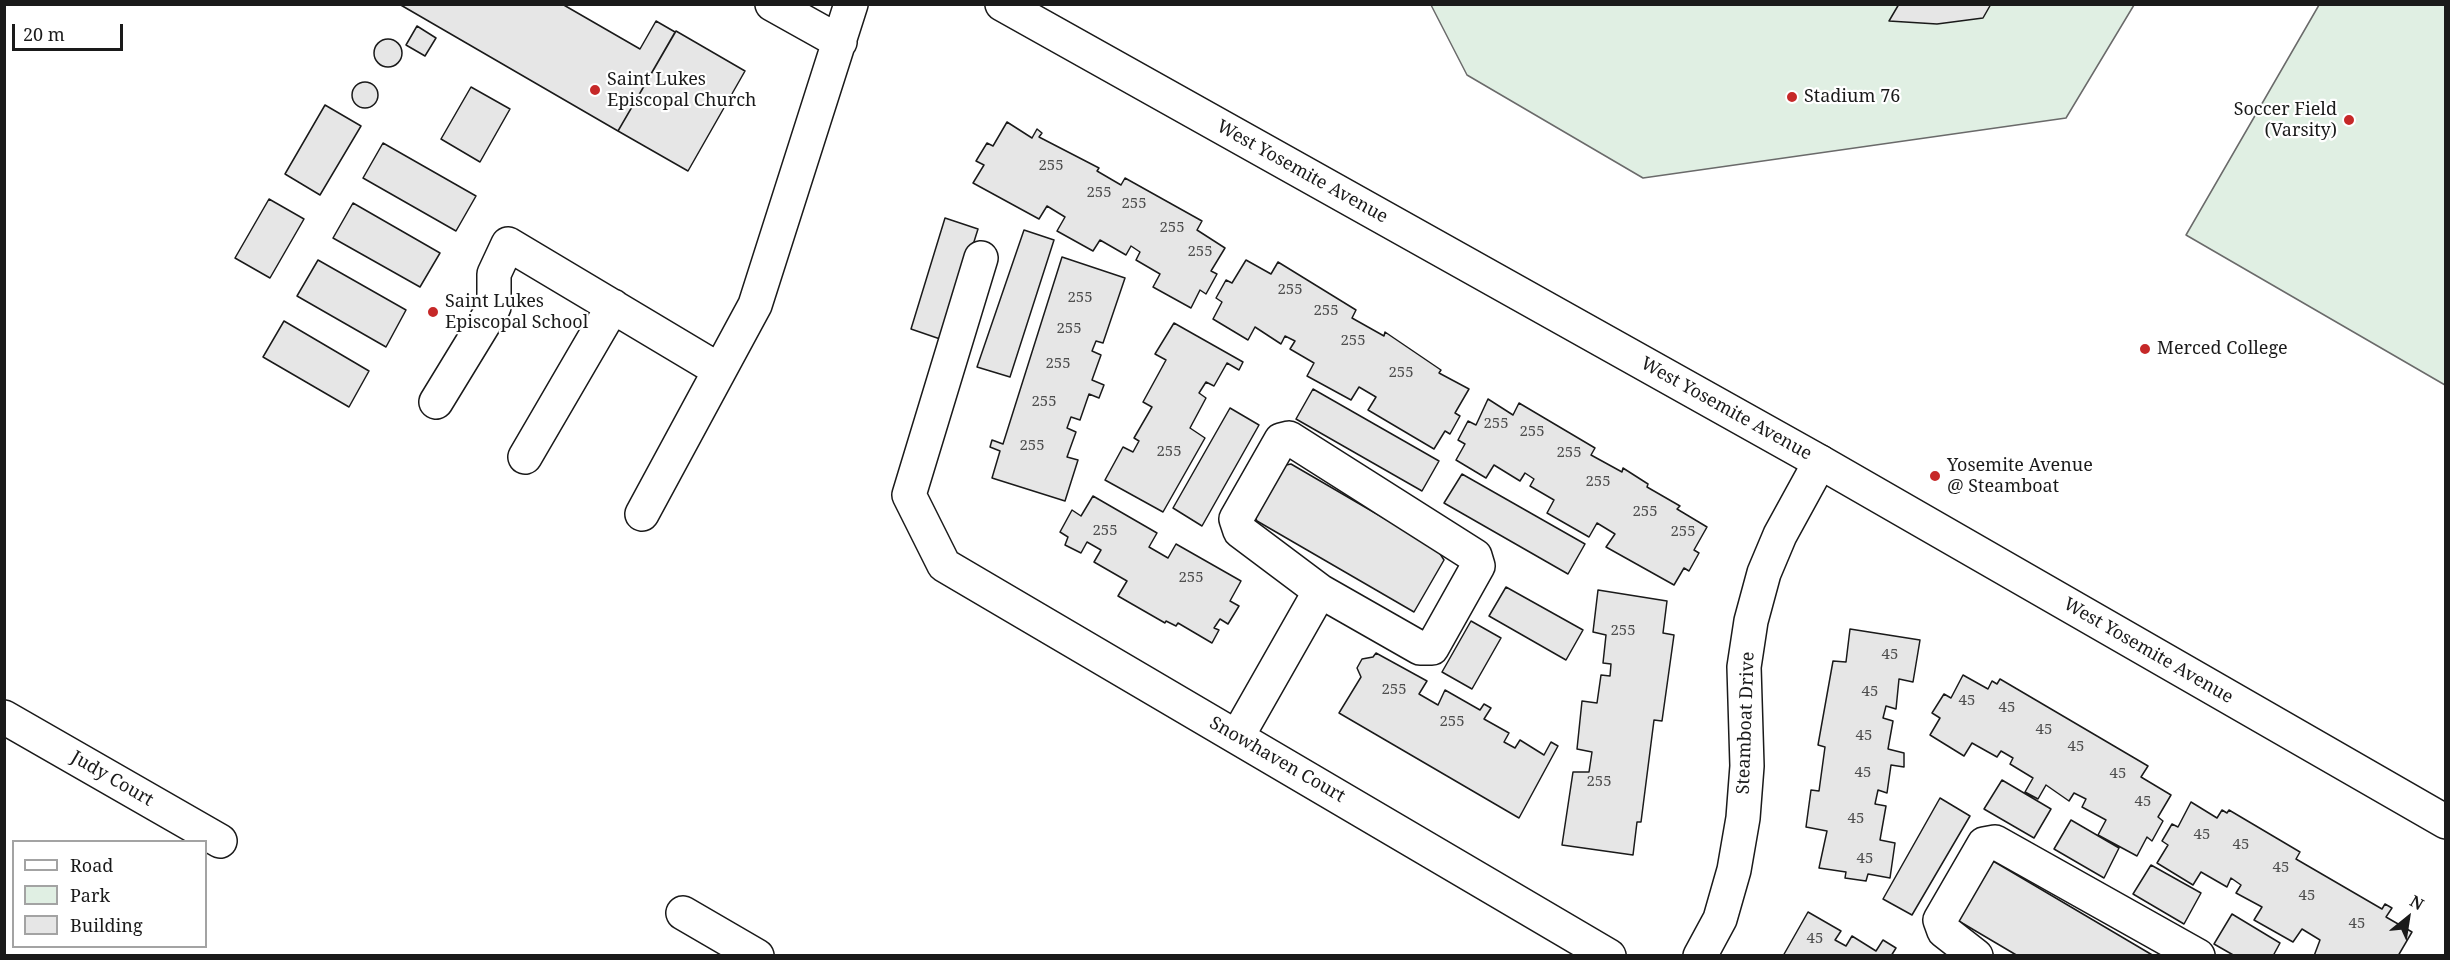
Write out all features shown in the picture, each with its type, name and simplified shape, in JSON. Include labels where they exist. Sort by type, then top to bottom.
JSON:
[{"type":"main road","points":[[772,4],[840,42]]},
{"type":"main road","points":[[642,514],[754,305],[851,4]]},
{"type":"main road","name":"West Yosemite Avenue","points":[[1002,4],[1820,462],[2445,822]]},
{"type":"main road","points":[[436,402],[494,307],[494,274],[508,244],[719,370]]},
{"type":"main road","name":"Snowhaven Court","points":[[981,258],[909,495],[944,565],[1610,956]]},
{"type":"main road","points":[[525,457],[613,306]]},
{"type":"main road","points":[[1290,438],[1475,556],[1478,567],[1432,648],[1420,648],[1320,591],[1240,531],[1236,519],[1281,440],[1290,438]]},
{"type":"main road","name":"Steamboat Drive","points":[[1700,956],[1720,919],[1734,870],[1743,818],[1747,766],[1744,667],[1751,621],[1764,573],[1780,535],[1820,462]]},
{"type":"main road","points":[[1237,737],[1320,591]]},
{"type":"main road","name":"Judy Court","points":[[4,717],[220,841]]},
{"type":"main road","points":[[1976,956],[1944,931],[1941,920],[1984,844],[1995,842],[2198,956]]},
{"type":"main road","points":[[683,913],[757,956]]},
{"type":"green space","name":"Stadium 76","points":[[1431,5],[2134,5],[2066,118],[1643,178],[1467,75]]},
{"type":"green space","name":"Soccer Field (Varsity)","points":[[2319,5],[2445,5],[2445,385],[2186,235]]},
{"type":"building","name":"Saint Lukes Episcopal Church","points":[[399,4],[562,4],[640,49],[656,21],[675,32],[618,131]]},
{"type":"building","points":[[1899,4],[1991,4],[1983,18],[1937,24],[1889,21]]},
{"type":"building","points":[[417,26],[436,38],[425,56],[406,45]]},
{"type":"building","points":[[676,31],[745,71],[688,171],[618,131]]},
{"type":"building","points":[[388,39],[398,43],[402,53],[398,63],[388,67],[378,63],[374,53],[378,43]]},
{"type":"building","points":[[365,82],[374,86],[378,95],[374,104],[365,108],[356,104],[352,95],[356,86]]},
{"type":"building","points":[[471,87],[510,109],[480,162],[441,139]]},
{"type":"building","points":[[325,105],[361,126],[320,195],[285,174]]},
{"type":"building","points":[[1007,122],[1032,138],[1037,129],[1042,133],[1039,137],[1099,168],[1097,171],[1121,185],[1125,178],[1202,221],[1197,230],[1225,248],[1211,271],[1217,274],[1206,294],[1200,290],[1191,308],[1153,287],[1160,274],[1136,260],[1140,252],[1131,246],[1126,255],[1100,240],[1093,251],[1057,231],[1065,217],[1047,206],[1039,219],[973,183],[984,165],[976,161],[987,143],[993,146]]},
{"type":"building","points":[[383,143],[476,196],[456,231],[363,178]]},
{"type":"building","points":[[269,199],[304,219],[270,278],[235,258]]},
{"type":"building","points":[[353,203],[440,253],[420,287],[333,238]]},
{"type":"building","points":[[945,218],[978,229],[943,340],[911,329]]},
{"type":"building","points":[[1024,230],[1054,240],[1010,377],[977,367]]},
{"type":"building","points":[[1062,257],[1125,278],[1103,343],[1096,341],[1092,351],[1101,355],[1092,380],[1104,385],[1099,398],[1089,394],[1080,420],[1071,417],[1067,428],[1076,432],[1067,457],[1078,460],[1065,501],[992,478],[1000,451],[990,447],[992,440],[1003,444]]},
{"type":"building","points":[[318,260],[406,310],[386,347],[297,296]]},
{"type":"building","points":[[1246,260],[1271,274],[1278,262],[1356,310],[1352,318],[1384,336],[1385,332],[1441,370],[1439,373],[1469,389],[1455,413],[1460,416],[1450,434],[1445,431],[1434,449],[1368,410],[1376,397],[1359,387],[1351,400],[1307,376],[1314,363],[1290,349],[1295,341],[1285,336],[1281,344],[1255,327],[1248,340],[1213,319],[1222,302],[1216,298],[1226,280],[1232,283]]},
{"type":"building","points":[[284,321],[369,371],[349,407],[263,357]]},
{"type":"building","points":[[1174,323],[1243,362],[1239,370],[1227,363],[1214,386],[1206,382],[1199,393],[1206,398],[1190,428],[1205,438],[1163,512],[1105,480],[1123,447],[1133,452],[1139,441],[1134,438],[1152,407],[1143,402],[1166,360],[1155,354]]},
{"type":"building","points":[[1313,389],[1439,461],[1422,491],[1296,419]]},
{"type":"building","points":[[1488,399],[1513,415],[1519,403],[1595,448],[1591,455],[1622,472],[1623,468],[1648,484],[1647,487],[1680,506],[1677,509],[1707,527],[1694,550],[1699,553],[1689,571],[1684,568],[1674,585],[1606,547],[1615,534],[1597,523],[1589,537],[1547,513],[1554,500],[1530,486],[1534,479],[1525,473],[1520,481],[1494,465],[1486,478],[1456,460],[1465,444],[1458,440],[1468,421],[1476,425]]},
{"type":"building","points":[[1230,408],[1259,425],[1202,526],[1173,508]]},
{"type":"building","points":[[1291,464],[1437,549],[1444,560],[1414,612],[1257,521],[1254,514],[1281,466]]},
{"type":"building","points":[[1462,474],[1585,544],[1568,574],[1444,503]]},
{"type":"building","points":[[1093,496],[1157,533],[1149,547],[1168,558],[1176,544],[1241,581],[1230,601],[1239,606],[1228,624],[1220,619],[1214,628],[1219,630],[1212,643],[1178,623],[1176,626],[1166,621],[1165,623],[1118,596],[1127,581],[1094,562],[1101,550],[1087,542],[1081,553],[1065,545],[1068,537],[1060,532],[1072,510],[1081,516]]},
{"type":"building","points":[[1506,587],[1583,630],[1566,660],[1489,616]]},
{"type":"building","points":[[1598,590],[1667,601],[1663,633],[1674,635],[1662,721],[1654,720],[1641,822],[1637,822],[1633,855],[1562,845],[1573,772],[1589,772],[1592,752],[1577,749],[1582,701],[1597,703],[1601,675],[1610,676],[1611,664],[1603,663],[1606,635],[1593,632]]},
{"type":"building","points":[[1471,621],[1501,638],[1472,689],[1442,672]]},
{"type":"building","points":[[1850,629],[1920,640],[1913,682],[1899,679],[1896,709],[1886,706],[1883,718],[1893,721],[1888,749],[1904,753],[1904,767],[1891,765],[1887,793],[1878,790],[1875,804],[1886,806],[1880,840],[1895,843],[1890,878],[1868,874],[1866,881],[1845,878],[1846,872],[1819,868],[1827,831],[1806,827],[1811,790],[1819,791],[1825,747],[1818,745],[1833,661],[1846,662]]},
{"type":"building","points":[[1376,653],[1427,681],[1419,694],[1438,705],[1445,690],[1480,710],[1484,704],[1491,708],[1484,719],[1509,733],[1504,742],[1515,748],[1520,740],[1544,755],[1551,742],[1558,746],[1519,818],[1339,713],[1361,677],[1357,668],[1362,659],[1373,657]]},
{"type":"building","points":[[1963,675],[1988,689],[1992,681],[1997,684],[2000,679],[2148,766],[2141,777],[2171,795],[2158,817],[2163,821],[2152,841],[2147,837],[2137,856],[2098,835],[2106,820],[2082,807],[2086,799],[2074,793],[2069,801],[2046,785],[2038,799],[2025,792],[2033,778],[2010,764],[2013,758],[2001,751],[1997,757],[1972,743],[1964,756],[1930,735],[1940,718],[1932,713],[1944,694],[1951,698]]},
{"type":"building","points":[[2002,780],[2051,809],[2034,838],[1984,809]]},
{"type":"building","points":[[1940,798],[1970,816],[1912,915],[1883,899]]},
{"type":"building","points":[[2191,802],[2217,818],[2222,810],[2227,813],[2229,810],[2300,852],[2296,859],[2382,909],[2385,904],[2392,908],[2386,917],[2412,932],[2398,956],[2314,956],[2320,940],[2302,929],[2293,942],[2254,920],[2262,907],[2236,893],[2241,885],[2231,878],[2227,887],[2201,872],[2193,885],[2157,863],[2168,845],[2162,841],[2172,824],[2178,827]]},
{"type":"building","points":[[2071,820],[2119,848],[2104,878],[2054,849]]},
{"type":"building","points":[[1988,858],[2154,956],[2018,956],[1952,917]]},
{"type":"building","points":[[2151,865],[2201,893],[2184,924],[2133,894]]},
{"type":"building","points":[[1808,912],[1841,931],[1835,940],[1846,946],[1852,936],[1876,951],[1883,940],[1896,948],[1891,956],[1783,956]]},
{"type":"building","points":[[2232,914],[2280,943],[2273,956],[2235,956],[2214,944]]},
{"type":"place","name":"Saint Lukes Episcopal Church","points":[[595,90]]},
{"type":"place","name":"Stadium 76","points":[[1792,97]]},
{"type":"place","name":"Soccer Field (Varsity)","points":[[2349,120]]},
{"type":"place","name":"Saint Lukes Episcopal School","points":[[433,312]]},
{"type":"place","name":"Merced College","points":[[2145,349]]},
{"type":"place","name":"Yosemite Avenue @ Steamboat","points":[[1935,476]]}]
